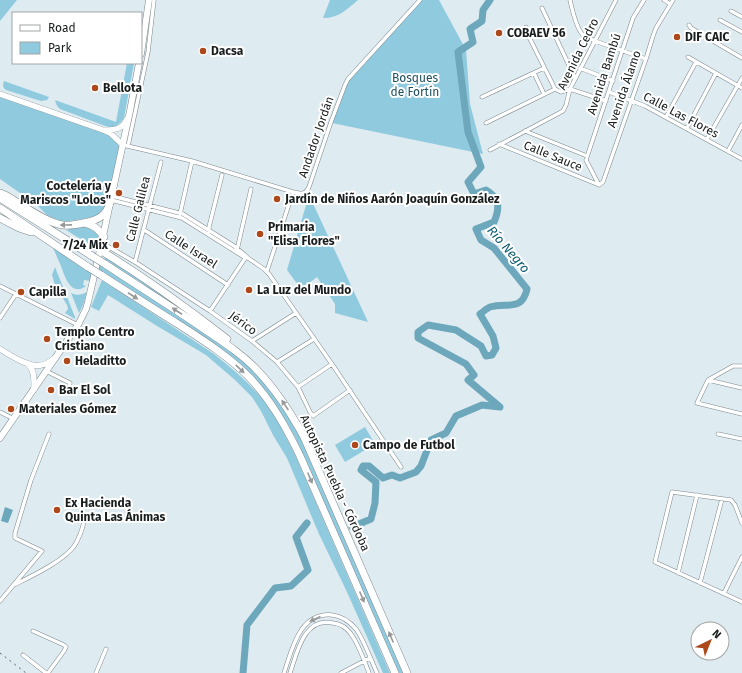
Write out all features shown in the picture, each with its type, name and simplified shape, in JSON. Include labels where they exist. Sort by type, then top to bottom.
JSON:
[{"type":"highway","points":[[0,193],[54,223],[68,226],[92,221],[101,217],[107,211],[111,200]]},
{"type":"highway","name":"Autopista Puebla - Córdoba","points":[[0,198],[194,322],[243,357],[256,369],[274,390],[290,412],[300,430],[407,673]]},
{"type":"highway","name":"Autopista Puebla - Córdoba","points":[[0,208],[218,351],[240,368],[273,406],[287,429],[300,456],[395,673]]},
{"type":"highway","points":[[0,218],[19,228],[39,234]]},
{"type":"highway","points":[[84,223],[90,224],[97,228],[100,231],[102,243],[140,275],[211,327],[227,340],[243,357]]},
{"type":"main road","points":[[142,47],[149,0]]},
{"type":"main road","points":[[0,438],[78,325],[86,309],[111,200],[126,145],[130,111],[139,64]]},
{"type":"street","points":[[0,94],[103,130],[126,145],[148,52],[154,0]]},
{"type":"street","name":"Andador Jordán","points":[[126,145],[192,161],[293,192],[304,193],[307,190],[348,79],[420,0]]},
{"type":"street","points":[[570,0],[579,30],[583,35],[595,41],[646,59]]},
{"type":"street","name":"Avenida Cedro","points":[[525,130],[563,111],[575,78],[616,0]]},
{"type":"street","name":"Avenida Bambú","points":[[587,156],[633,18],[644,0]]},
{"type":"street","points":[[664,0],[670,4]]},
{"type":"street","name":"Avenida Álamo","points":[[599,185],[603,182],[656,28],[673,0]]},
{"type":"street","points":[[542,8],[575,78]]},
{"type":"street","points":[[731,10],[742,17]]},
{"type":"street","points":[[720,20],[741,32],[742,26]]},
{"type":"street","points":[[689,25],[691,28],[742,58]]},
{"type":"street","points":[[526,27],[526,31],[555,89],[561,92],[570,89],[606,101]]},
{"type":"street","points":[[688,57],[740,87]]},
{"type":"street","points":[[666,117],[696,62]]},
{"type":"street","points":[[482,97],[544,68]]},
{"type":"street","points":[[580,68],[613,81]]},
{"type":"street","points":[[534,73],[544,94]]},
{"type":"street","points":[[687,128],[716,73]]},
{"type":"street","points":[[707,139],[740,87],[742,78]]},
{"type":"street","points":[[486,123],[555,89]]},
{"type":"street","name":"Calle Las Flores","points":[[609,92],[645,106],[742,159]]},
{"type":"street","points":[[103,130],[118,129],[123,126],[130,111]]},
{"type":"street","points":[[728,151],[742,125]]},
{"type":"street","points":[[490,150],[525,130],[587,156],[586,160],[599,185]]},
{"type":"street","name":"Calle Sauce","points":[[500,144],[599,185]]},
{"type":"street","points":[[180,215],[192,161]]},
{"type":"street","name":"Calle Galilea","points":[[135,262],[161,162]]},
{"type":"street","points":[[208,235],[222,175]]},
{"type":"street","points":[[237,250],[251,188]]},
{"type":"street","points":[[267,272],[293,192]]},
{"type":"street","points":[[111,200],[180,215],[209,230],[267,272],[350,390],[401,467]]},
{"type":"street","points":[[180,215],[208,235],[237,250]]},
{"type":"street","name":"Calle Israel","points":[[143,230],[228,285]]},
{"type":"street","name":"Jérico","points":[[102,243],[135,262],[210,311],[252,341],[277,362],[298,387],[313,416],[350,390]]},
{"type":"street","points":[[210,311],[247,258]]},
{"type":"street","points":[[0,286],[78,325]]},
{"type":"street","points":[[0,318],[16,294]]},
{"type":"street","points":[[252,341],[296,313]]},
{"type":"street","points":[[277,362],[314,339]]},
{"type":"street","points":[[0,349],[31,366],[34,373],[34,389]]},
{"type":"street","points":[[28,364],[40,366],[55,358]]},
{"type":"street","points":[[298,387],[332,364]]},
{"type":"street","points":[[742,366],[733,366],[708,380],[697,403],[742,414]]},
{"type":"street","points":[[46,371],[70,383],[68,391]]},
{"type":"street","points":[[708,380],[742,388]]},
{"type":"street","points":[[0,412],[14,419]]},
{"type":"street","points":[[0,601],[42,551],[15,538],[15,533],[31,480],[49,434]]},
{"type":"street","points":[[718,434],[742,439]]},
{"type":"street","points":[[742,523],[735,505],[731,500],[672,492],[655,562],[742,602]]},
{"type":"street","points":[[678,573],[697,495]]},
{"type":"street","points":[[700,583],[722,499]]},
{"type":"street","points":[[12,587],[48,567],[62,557],[74,546],[80,535],[84,522]]},
{"type":"street","points":[[724,593],[742,557]]},
{"type":"street","points":[[284,673],[300,631],[311,620],[325,616],[336,616],[348,621],[356,629],[377,673]]},
{"type":"street","points":[[290,673],[304,635],[313,626],[326,622],[343,626],[351,632],[369,673]]},
{"type":"street","points":[[23,655],[47,673],[66,647],[33,630]]},
{"type":"street","points":[[96,673],[106,649]]},
{"type":"street","points":[[341,673],[370,658]]},
{"type":"green space","points":[[0,0],[17,0],[0,21]]},
{"type":"green space","points":[[330,0],[358,0],[338,15],[323,18]]},
{"type":"green space","name":"Bosques de Fortín","points":[[420,0],[439,0],[466,50],[470,104],[483,154],[332,123],[348,79]]},
{"type":"green space","points":[[127,64],[134,64],[124,118],[118,125],[108,127],[60,109],[55,100],[116,122]]},
{"type":"green space","points":[[4,81],[49,97],[47,100],[41,101],[6,90],[3,87]]},
{"type":"green space","points":[[0,97],[104,133],[117,142],[120,150],[106,207],[103,212],[93,217],[65,222],[60,221],[47,215],[37,205],[0,179]]},
{"type":"green space","points":[[309,195],[368,322],[335,313],[335,304],[317,277],[301,289],[287,270]]},
{"type":"green space","points":[[88,226],[100,235],[97,251],[66,230]]},
{"type":"green space","points":[[53,248],[92,272],[90,281],[84,280],[83,285],[86,286],[81,289],[76,289],[69,284]]},
{"type":"green space","points":[[108,258],[156,289],[193,317],[104,259]]},
{"type":"green space","points":[[99,264],[210,337],[242,360],[264,382],[279,401],[300,435],[404,673],[398,673],[295,437],[275,404],[250,374],[98,270]]},
{"type":"green space","points":[[55,267],[75,319],[65,313],[68,309],[67,305],[55,285],[52,275]]},
{"type":"green space","points":[[102,280],[214,354],[245,380],[271,411],[297,459],[390,673],[383,673],[319,534],[287,458],[252,397],[206,355],[108,295],[99,311],[91,307]]},
{"type":"green space","points":[[87,292],[79,313],[71,293],[79,295]]},
{"type":"green space","name":"Campo de Futbol","points":[[365,427],[375,444],[345,462],[335,445]]},
{"type":"shaded area","points":[[5,507],[13,510],[8,523],[1,521]]},
{"type":"waterway","name":"Río Negro","points":[[352,527],[371,519],[375,503],[376,482],[361,470],[363,466],[369,466],[383,478],[392,475],[400,478],[416,472],[421,466],[431,440],[446,433],[456,416],[482,405],[500,407],[468,380],[474,375],[466,364],[418,338],[418,332],[428,325],[456,330],[481,346],[486,356],[492,355],[496,348],[493,336],[480,314],[490,307],[513,305],[522,301],[527,289],[494,248],[481,240],[476,229],[494,222],[498,204],[494,196],[486,190],[474,194],[468,182],[481,167],[468,132],[458,52],[473,42],[470,29],[482,21],[483,10],[490,0]]},
{"type":"waterway","name":"Río Negro","points":[[243,673],[247,625],[275,588],[291,586],[308,570],[296,537],[307,523]]},
{"type":"railway","points":[[0,653],[26,673]]},
{"type":"place","name":"COBAEV 56","points":[[499,33]]},
{"type":"place","name":"DIF CAIC","points":[[677,37]]},
{"type":"place","name":"Dacsa","points":[[203,51]]},
{"type":"place","name":"Bellota","points":[[95,88]]},
{"type":"place","name":"Coctelería y Mariscos \"Lolos\"","points":[[119,193]]},
{"type":"place","name":"Jardín de Niños Aarón Joaquín González","points":[[277,199]]},
{"type":"place","name":"Primaria \"Elisa Flores\"","points":[[260,234]]},
{"type":"place","name":"7/24 Mix","points":[[116,245]]},
{"type":"place","name":"La Luz del Mundo","points":[[249,290]]},
{"type":"place","name":"Capilla","points":[[21,292]]},
{"type":"place","name":"Templo Centro Cristiano","points":[[47,339]]},
{"type":"place","name":"Heladitto","points":[[67,361]]},
{"type":"place","name":"Bar El Sol","points":[[51,390]]},
{"type":"place","name":"Materiales Gómez","points":[[11,409]]},
{"type":"place","name":"Campo de Futbol","points":[[355,445]]},
{"type":"place","name":"Ex Hacienda Quinta Las Ánimas","points":[[57,510]]}]
